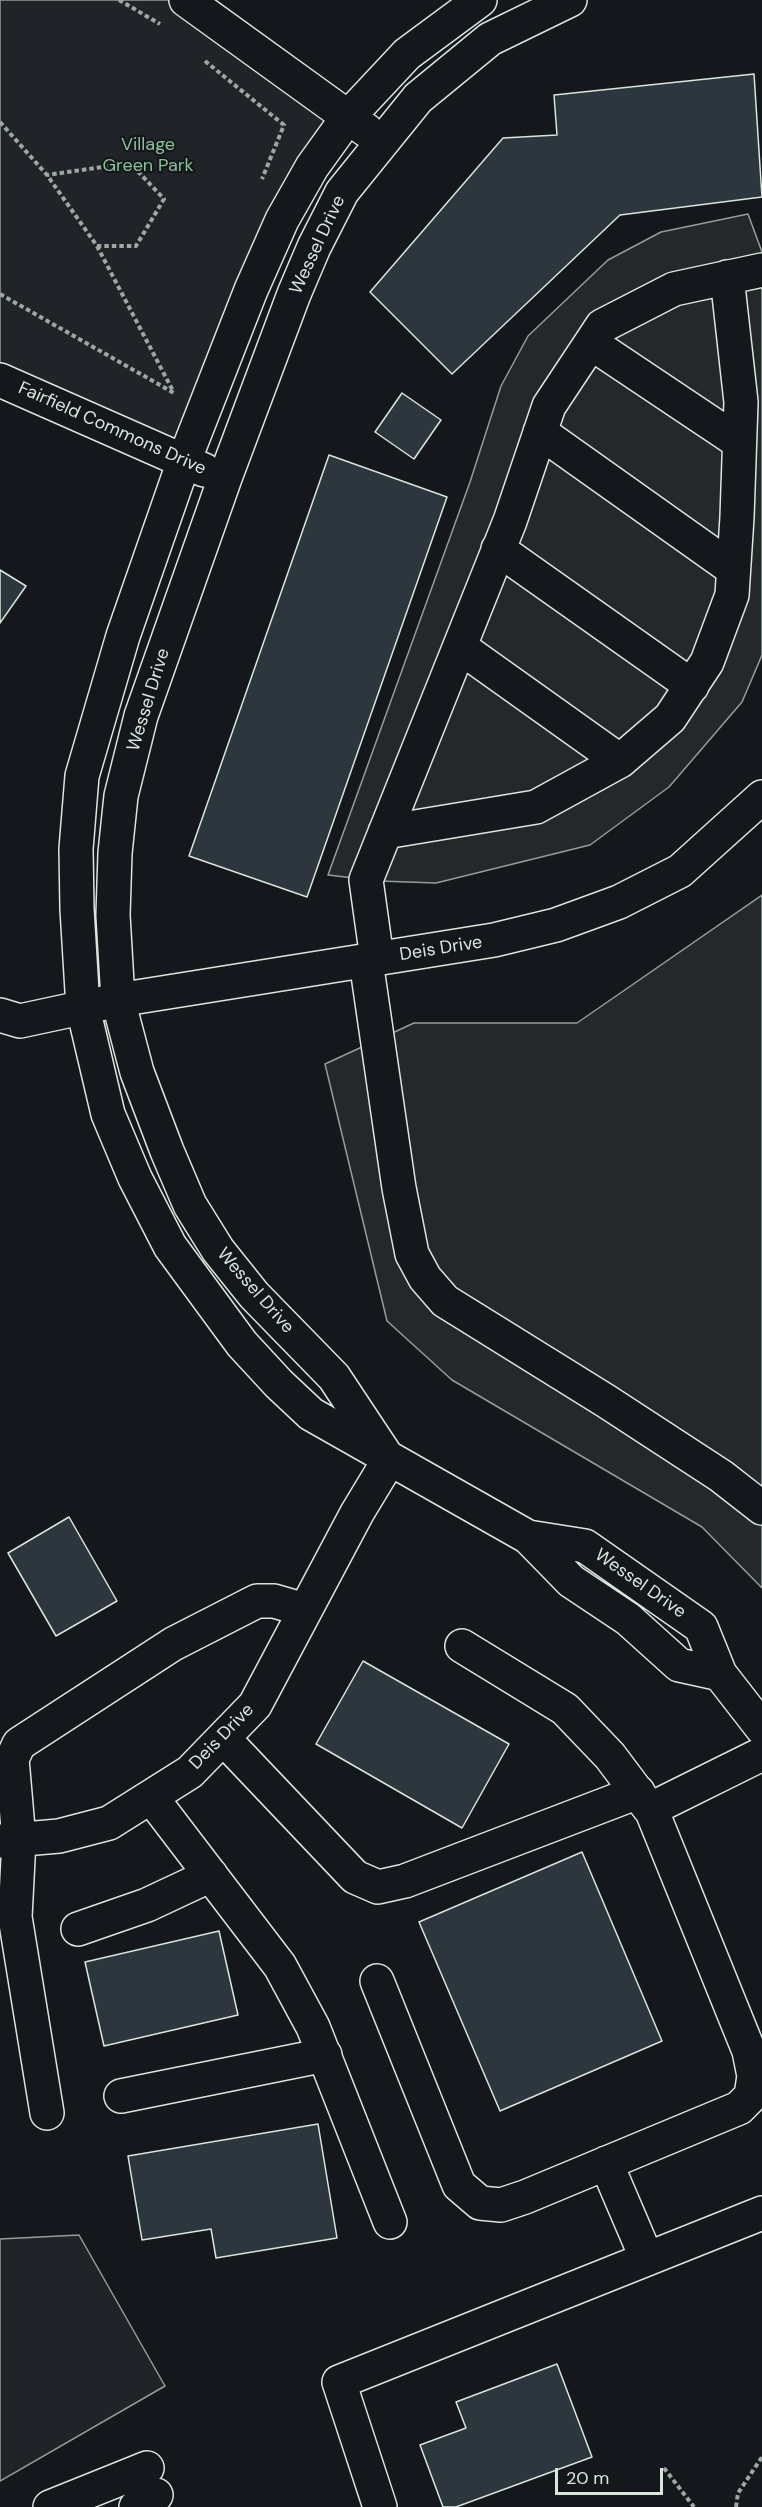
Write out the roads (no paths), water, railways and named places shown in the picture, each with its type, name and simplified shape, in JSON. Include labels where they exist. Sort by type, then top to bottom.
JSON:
[{"type":"street","points":[[186,0],[382,142]]},
{"type":"street","name":"Wessel Drive","points":[[480,0],[407,54],[348,117],[312,167],[282,220],[251,290],[184,461],[123,636],[82,776],[76,849],[76,909],[83,1008],[108,1114],[135,1178],[170,1246],[229,1327],[279,1384],[311,1414],[528,1537],[585,1546],[701,1627],[720,1674],[762,1728]]},
{"type":"street","name":"Wessel Drive","points":[[389,1460],[334,1377],[254,1295],[218,1250],[190,1205],[166,1151],[137,1072],[118,1000],[113,915],[115,854],[121,796],[141,716],[225,478],[314,247],[342,192],[418,98],[490,39],[570,0]]},
{"type":"street","points":[[762,270],[674,289],[602,326],[549,406],[498,549],[366,880],[371,960],[399,1188],[412,1254],[425,1278],[445,1301],[616,1407],[721,1476],[762,1508]]},
{"type":"street","points":[[385,832],[536,807],[620,761],[670,718],[708,662],[732,595],[740,442],[741,402],[727,278]]},
{"type":"street","points":[[591,343],[740,442]]},
{"type":"street","name":"Fairfield Commons Drive","points":[[0,380],[225,478]]},
{"type":"street","points":[[540,432],[733,569]]},
{"type":"street","points":[[498,549],[692,686]]},
{"type":"street","points":[[460,647],[620,761]]},
{"type":"street","name":"Deis Drive","points":[[0,1015],[20,1021],[118,1000],[495,940],[556,926],[619,902],[680,871],[762,797]]},
{"type":"street","name":"Deis Drive","points":[[10,1840],[59,1836],[109,1823],[190,1772],[255,1705],[357,1514],[389,1460]]},
{"type":"street","points":[[47,2113],[15,1917],[10,1840],[12,1759],[19,1744],[173,1644],[257,1601],[274,1601],[305,1610]]},
{"type":"street","points":[[377,1981],[459,2185],[480,2203],[501,2205],[525,2197],[738,2108],[751,2096],[754,2076],[749,2051],[644,1801],[610,1756],[565,1709],[462,1646]]},
{"type":"street","points":[[223,1738],[355,1877],[378,1887],[405,1881],[644,1801],[762,1754]]},
{"type":"street","points":[[151,1797],[280,1966],[314,2027],[390,2222]]},
{"type":"street","points":[[78,1929],[147,1905],[210,1875]]},
{"type":"street","points":[[121,2096],[325,2055]]},
{"type":"street","points":[[606,2163],[647,2259]]},
{"type":"street","points":[[380,2507],[339,2382],[762,2213]]},
{"type":"street","points":[[50,2507],[146,2490]]},
{"type":"park label","name":"Village Green Park","points":[[148,155]]}]
